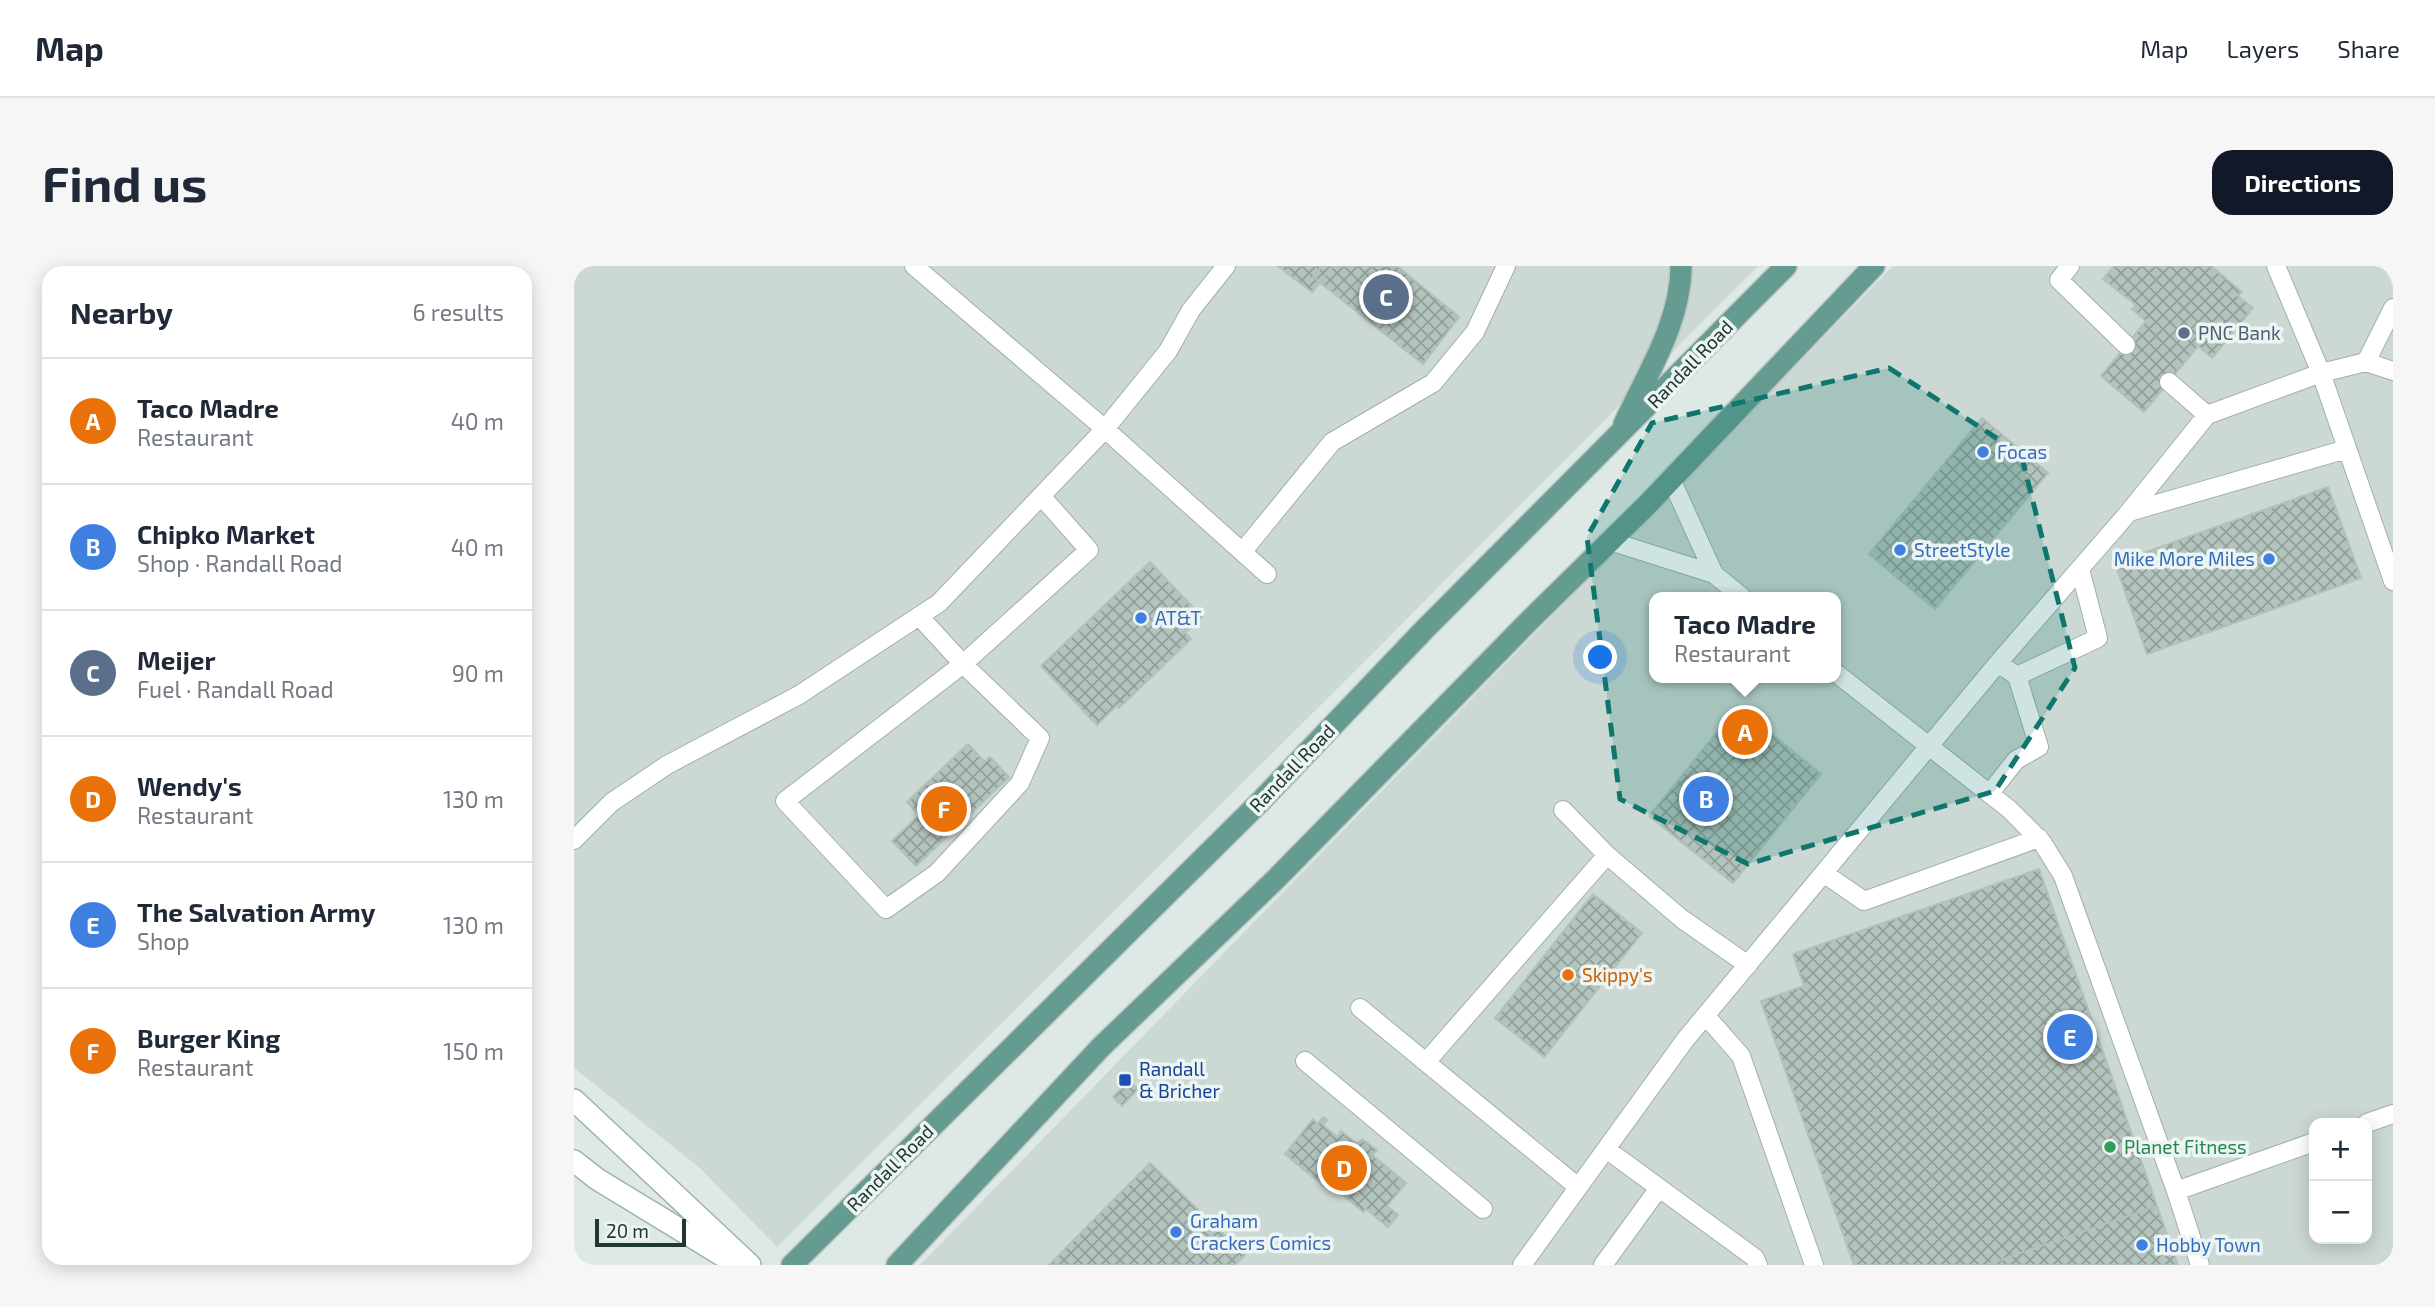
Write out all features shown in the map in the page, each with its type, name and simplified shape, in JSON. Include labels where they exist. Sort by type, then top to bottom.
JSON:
[{"type":"main road","points":[[1617,438],[1670,325],[1681,281],[1681,266]]},
{"type":"main road","name":"Randall Road","points":[[792,1265],[1259,803],[1424,630],[1786,266]]},
{"type":"main road","points":[[897,1265],[1101,1047],[1276,879],[1671,479],[1874,266]]},
{"type":"street","points":[[574,1100],[750,1265]]},
{"type":"street","points":[[574,1161],[738,1265]]},
{"type":"lane","points":[[914,266],[1105,429],[1267,574]]},
{"type":"lane","points":[[574,840],[612,802],[667,765],[799,695],[939,603],[1105,429],[1168,351],[1191,310],[1226,266]]},
{"type":"lane","points":[[1243,551],[1332,442],[1433,383],[1475,331],[1506,266]]},
{"type":"lane","points":[[2070,266],[2059,280],[2126,345]]},
{"type":"lane","points":[[2276,266],[2321,373],[2393,581]]},
{"type":"lane","points":[[2367,362],[2393,308]]},
{"type":"lane","points":[[1522,1265],[1685,1040],[1998,663],[2129,512],[2207,415],[2321,373],[2367,362],[2393,371]]},
{"type":"lane","points":[[2169,382],[2207,415]]},
{"type":"lane","points":[[2129,512],[2347,449]]},
{"type":"lane","points":[[1671,479],[1714,574]]},
{"type":"lane","points":[[919,617],[962,664],[1040,738],[1020,783],[937,873],[886,909],[785,801],[962,664],[1089,550],[1042,497]]},
{"type":"lane","points":[[1610,541],[1714,574],[1736,592]]},
{"type":"lane","points":[[2017,676],[2098,638],[2080,569]]},
{"type":"lane","points":[[1990,793],[2016,760],[2039,747],[2017,676],[1998,663]]},
{"type":"lane","points":[[1841,677],[1990,793],[2039,838],[2063,876],[2200,1265]]},
{"type":"lane","points":[[1563,810],[1607,855],[1682,919],[1748,965]]},
{"type":"lane","points":[[1825,874],[1864,901],[2039,838]]},
{"type":"lane","points":[[1426,1062],[1607,855]]},
{"type":"lane","points":[[1360,1007],[1578,1187]]},
{"type":"lane","points":[[1706,1016],[1741,1056],[1814,1265]]},
{"type":"lane","points":[[1305,1061],[1483,1209]]},
{"type":"lane","points":[[2372,1121],[2393,1114]]},
{"type":"lane","points":[[2176,1191],[2309,1144]]},
{"type":"lane","points":[[1606,1149],[1755,1258],[1758,1265]]},
{"type":"lane","points":[[1603,1265],[1659,1188]]},
{"type":"highlighted area","points":[[1889,368],[2021,454],[2075,668],[1995,791],[1748,864],[1620,799],[1587,537],[1652,423]]},
{"type":"shaded area","points":[[574,266],[1758,266],[777,1247],[700,1168],[574,1068]]},
{"type":"shaded area","points":[[1893,266],[2384,266],[2393,288],[2393,1265],[920,1265]]},
{"type":"building","points":[[1278,266],[1333,266],[1312,292]]},
{"type":"building","points":[[1322,266],[1397,266],[1459,317],[1423,364],[1313,277]]},
{"type":"building","name":"PNC Bank","points":[[2114,266],[2211,266],[2242,292],[2238,296],[2253,308],[2212,358],[2198,346],[2144,412],[2101,376],[2146,321],[2132,309],[2136,305],[2103,279]]},
{"type":"building","points":[[1982,418],[2048,473],[1935,609],[1869,554]]},
{"type":"building","points":[[2328,487],[2361,578],[2147,654],[2115,563]]},
{"type":"building","points":[[1150,562],[1202,617],[1185,633],[1191,639],[1119,708],[1117,705],[1097,725],[1041,666]]},
{"type":"building","points":[[1738,706],[1821,774],[1733,883],[1649,816]]},
{"type":"building","points":[[968,744],[985,762],[990,757],[1009,777],[916,866],[892,841],[919,815],[907,802]]},
{"type":"building","points":[[2039,869],[2157,1206],[1986,1265],[1854,1265],[1761,1001],[1804,986],[1793,954]]},
{"type":"building","name":"Skippy's","points":[[1593,894],[1642,933],[1544,1057],[1495,1018]]},
{"type":"building","points":[[1129,1081],[1138,1089],[1122,1106],[1113,1097]]},
{"type":"building","points":[[1323,1117],[1327,1120],[1323,1125],[1337,1137],[1341,1131],[1357,1144],[1362,1139],[1377,1150],[1372,1155],[1406,1183],[1387,1206],[1398,1215],[1388,1227],[1366,1209],[1363,1212],[1344,1196],[1346,1192],[1331,1180],[1325,1187],[1285,1154],[1313,1119],[1318,1124]]},
{"type":"building","points":[[1150,1163],[1245,1255],[1235,1265],[1049,1265]]},
{"type":"building","points":[[2157,1206],[2178,1265],[1986,1265]]},
{"type":"place","name":"Meijer","points":[[1386,297]]},
{"type":"place","name":"PNC Bank","points":[[2184,333]]},
{"type":"place","name":"Focas","points":[[1983,452]]},
{"type":"place","name":"StreetStyle","points":[[1900,550]]},
{"type":"place","name":"Mike More Miles","points":[[2269,559]]},
{"type":"place","name":"AT&T","points":[[1141,618]]},
{"type":"place","name":"Taco Madre","points":[[1745,732]]},
{"type":"place","name":"Chipko Market","points":[[1706,799]]},
{"type":"place","name":"Burger King","points":[[944,809]]},
{"type":"place","name":"Skippy's","points":[[1568,975]]},
{"type":"place","name":"The Salvation Army","points":[[2070,1037]]},
{"type":"place","name":"Randall & Bricher","points":[[1125,1080]]},
{"type":"place","name":"Planet Fitness","points":[[2110,1147]]},
{"type":"place","name":"Wendy's","points":[[1344,1168]]},
{"type":"place","name":"Graham Crackers Comics","points":[[1176,1232]]},
{"type":"place","name":"Hobby Town","points":[[2142,1245]]}]
